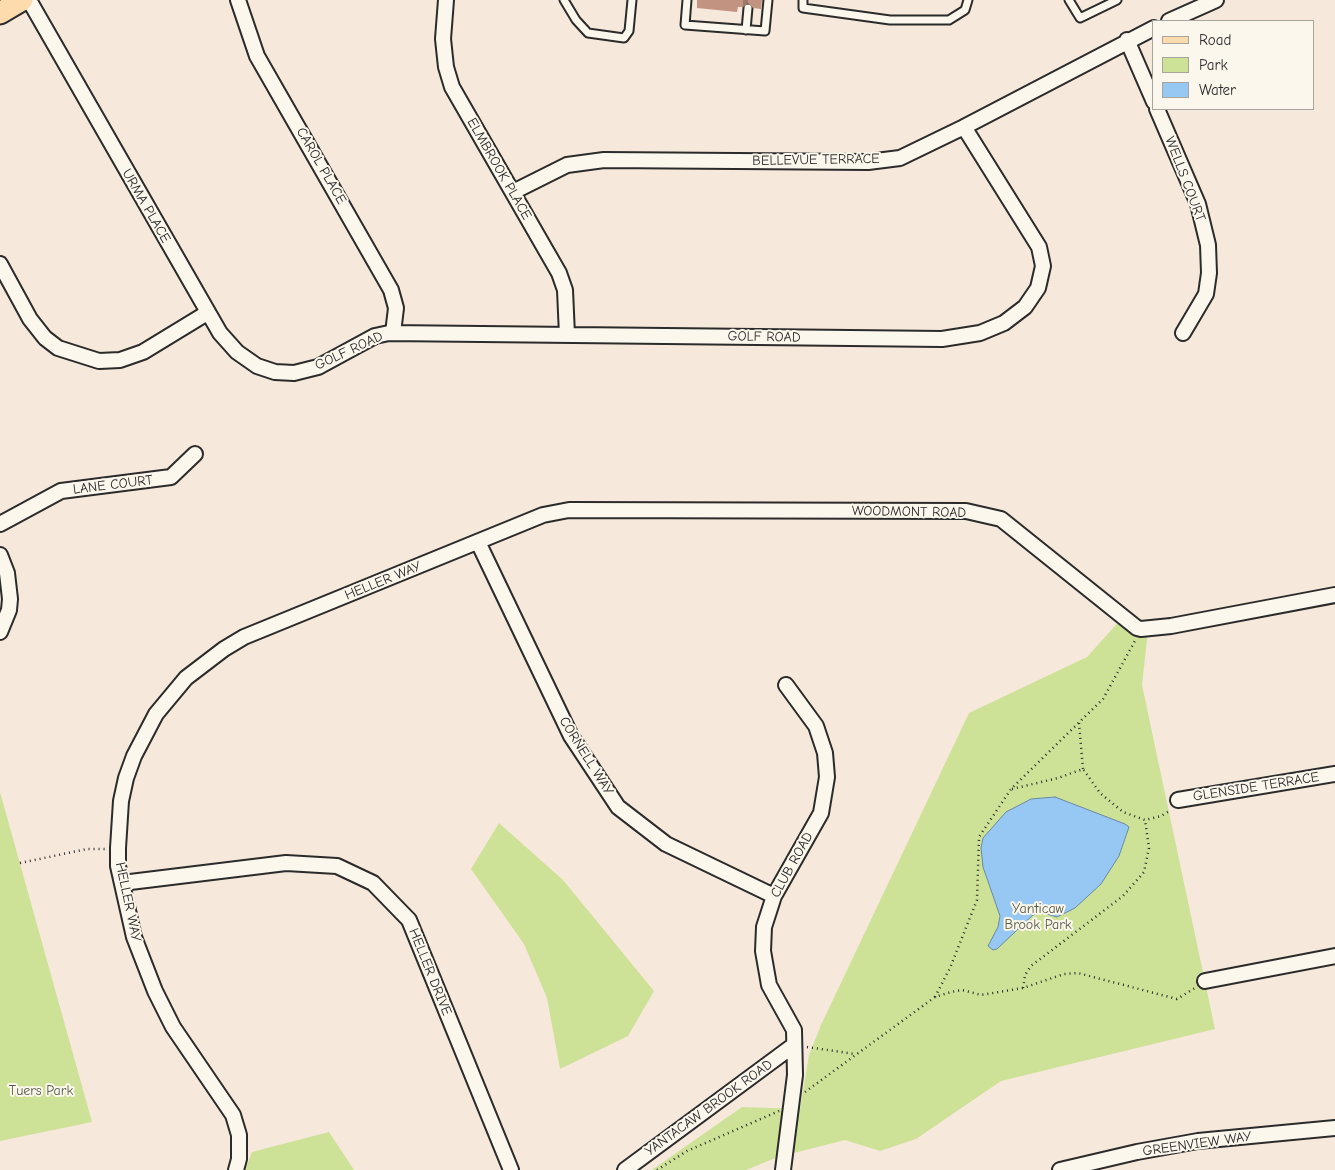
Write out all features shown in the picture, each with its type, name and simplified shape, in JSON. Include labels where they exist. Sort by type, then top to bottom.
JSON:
[{"type":"main road","points":[[0,14],[22,0]]},
{"type":"street","name":"URMA PLACE","points":[[29,0],[220,333],[237,352],[257,366],[275,372],[297,372]]},
{"type":"street","name":"CAROL PLACE","points":[[238,0],[257,56],[391,290],[396,308],[393,333]]},
{"type":"street","name":"ELMBROOK PLACE","points":[[446,0],[443,39],[446,67],[452,87],[559,273],[565,290],[567,335]]},
{"type":"street","points":[[1172,20],[1216,0]]},
{"type":"street","name":"BELLEVUE TERRACE","points":[[513,192],[567,165],[604,160],[876,161],[900,158],[964,127],[1127,40],[1152,29]]},
{"type":"street","points":[[1127,40],[1152,97]]},
{"type":"street","name":"WELLS COURT","points":[[1157,110],[1198,204],[1208,245],[1209,273],[1206,294],[1183,333]]},
{"type":"street","name":"GOLF ROAD","points":[[297,372],[318,367],[375,336],[393,333],[942,339],[968,336],[1004,323],[1025,307],[1038,288],[1042,277],[1042,254],[964,127]]},
{"type":"street","points":[[0,264],[30,319],[45,338],[58,348],[99,361],[120,360],[143,352],[207,313]]},
{"type":"street","name":"LANE COURT","points":[[0,524],[61,491],[171,477],[196,454]]},
{"type":"street","name":"WOODMONT ROAD","points":[[478,542],[543,515],[569,510],[966,511],[1000,519],[1137,628],[1142,629]]},
{"type":"street","name":"HELLER WAY","points":[[236,1170],[239,1159],[240,1135],[233,1115],[173,1027],[155,991],[134,937],[122,883],[118,850],[121,801],[137,748],[152,721],[170,695],[204,662],[244,637],[478,542]]},
{"type":"street","name":"CORNELL WAY","points":[[478,542],[571,736],[618,807],[666,844],[774,896]]},
{"type":"street","points":[[0,554],[7,573],[10,598],[9,610],[0,632]]},
{"type":"street","points":[[1142,629],[1171,626],[1335,595]]},
{"type":"street","name":"CLUB ROAD","points":[[783,1170],[795,1075],[794,1030],[770,985],[763,951],[764,927],[774,896],[821,813],[827,777],[825,753],[816,726],[786,685]]},
{"type":"street","name":"GLENSIDE TERRACE","points":[[1178,800],[1335,774]]},
{"type":"street","name":"HELLER DRIVE","points":[[122,883],[286,863],[337,866],[373,883],[409,920],[511,1170]]},
{"type":"street","points":[[1205,981],[1335,956]]},
{"type":"street","name":"YANTACAW BROOK ROAD","points":[[624,1170],[794,1045]]},
{"type":"street","name":"GREENVIEW WAY","points":[[1060,1170],[1137,1152],[1198,1142],[1335,1128]]},
{"type":"lane","points":[[564,0],[576,20],[588,34],[624,38],[629,32],[632,0]]},
{"type":"lane","points":[[687,0],[685,25],[766,31],[768,0]]},
{"type":"lane","points":[[803,0],[803,8],[890,20],[949,20],[965,10],[968,0]]},
{"type":"lane","points":[[1069,0],[1080,18],[1117,0]]},
{"type":"lane","points":[[746,30],[748,8]]},
{"type":"path","points":[[935,997],[950,968],[977,900],[979,837],[1011,789],[1103,699],[1142,629]]},
{"type":"path","points":[[1079,722],[1083,769],[1100,792],[1122,812],[1145,820],[1168,812],[1174,808],[1178,800]]},
{"type":"path","points":[[1011,789],[1058,778],[1083,769]]},
{"type":"path","points":[[1023,988],[1025,975],[1031,966],[1123,896],[1144,872],[1149,848],[1145,820]]},
{"type":"path","points":[[20,863],[87,849],[118,850]]},
{"type":"path","points":[[657,1170],[687,1151],[778,1111],[935,997],[962,990],[981,995],[1023,988],[1064,974],[1078,973],[1178,999],[1205,981]]},
{"type":"path","points":[[794,1045],[855,1054]]},
{"type":"green space","name":"Yanticaw Brook Park","points":[[1123,617],[1149,622],[1142,685],[1215,1029],[1001,1081],[916,1139],[880,1151],[845,1140],[778,1157],[746,1170],[652,1170],[742,1107],[800,1109],[809,1055],[821,1025],[969,713],[1087,657]]},
{"type":"green space","name":"Tuers Park","points":[[0,792],[92,1122],[0,1141]]},
{"type":"green space","points":[[499,823],[563,880],[654,991],[628,1036],[560,1069],[547,998],[524,944],[471,869]]},
{"type":"green space","points":[[329,1132],[354,1170],[245,1170],[252,1152]]},
{"type":"water","points":[[1055,797],[1129,827],[1119,856],[1101,884],[1075,908],[1057,917],[1040,912],[1033,915],[997,949],[993,950],[988,946],[998,927],[1000,916],[983,867],[981,848],[983,838],[1006,812],[1031,799]]}]
